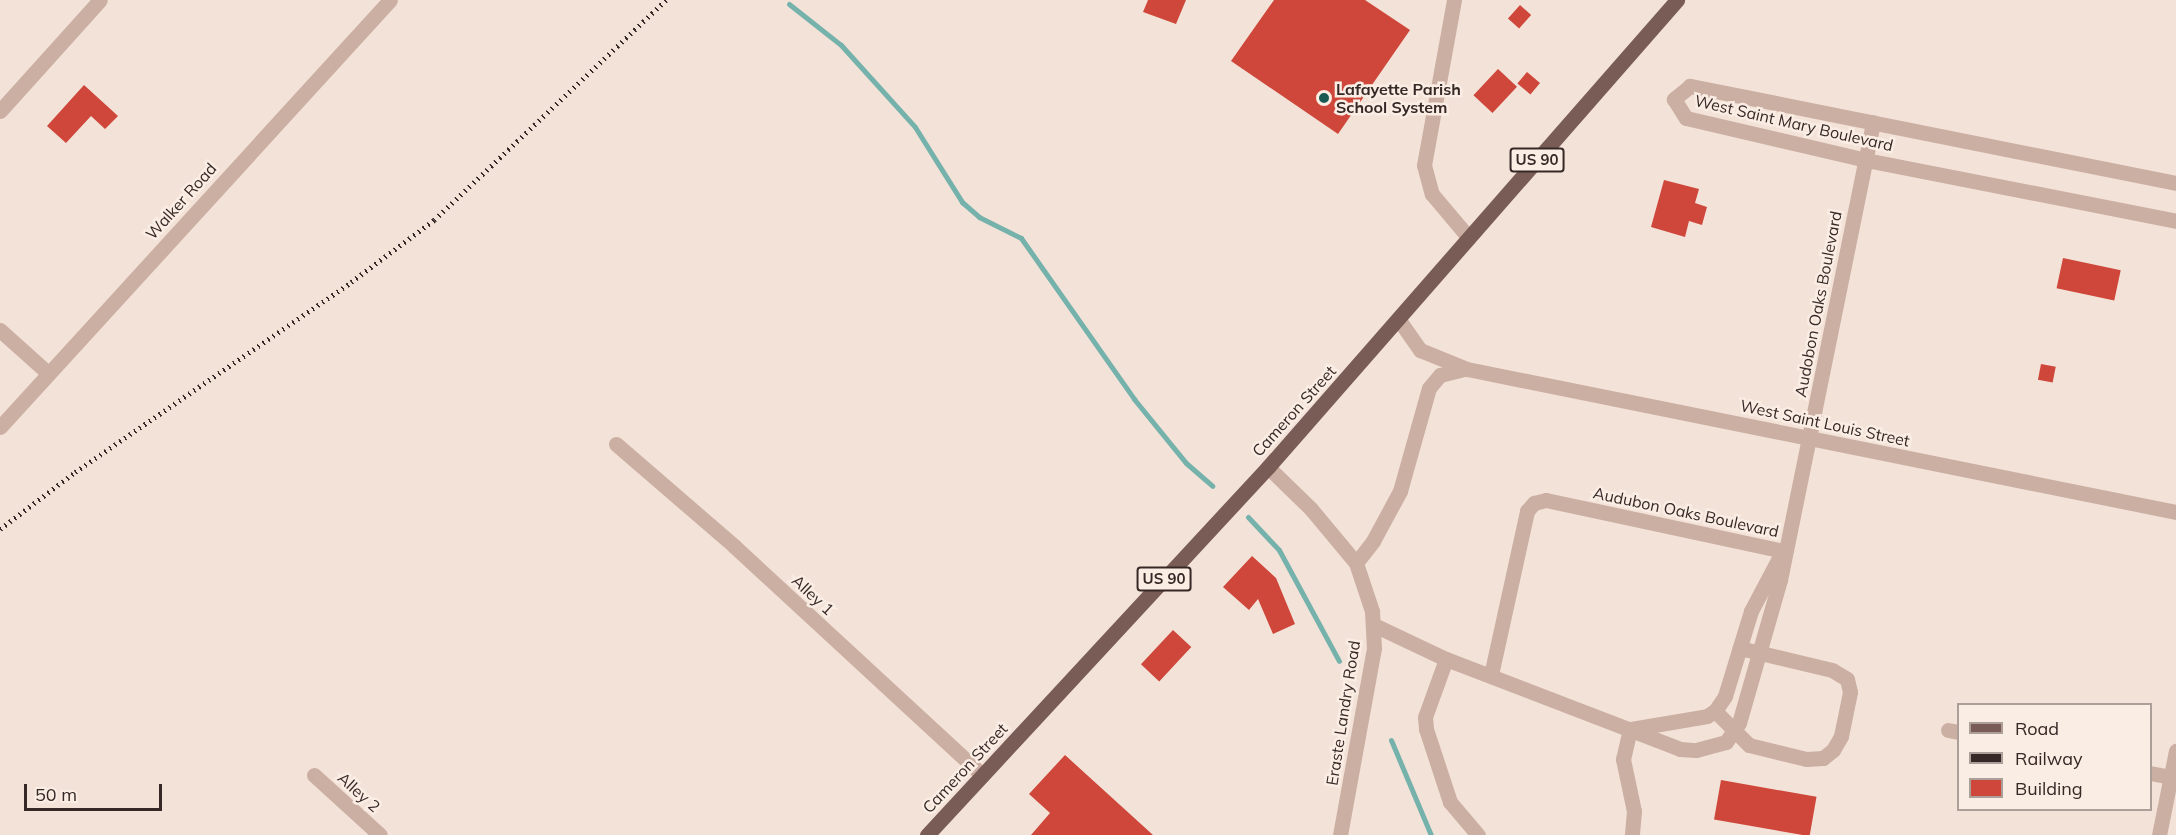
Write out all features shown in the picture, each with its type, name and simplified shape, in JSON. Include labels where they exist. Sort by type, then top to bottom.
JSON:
[{"type":"main road","name":"Cameron Street","points":[[927,835],[1268,467],[1677,0]]},
{"type":"street","points":[[0,111],[100,0]]},
{"type":"street","name":"Walker Road","points":[[0,427],[390,0]]},
{"type":"street","points":[[1454,0],[1424,165],[1432,194],[1469,238]]},
{"type":"street","name":"West Saint Mary Boulevard","points":[[2176,183],[1690,86],[1674,99],[1686,118],[1866,160],[2176,222]]},
{"type":"street","points":[[1866,160],[1873,122]]},
{"type":"street","name":"Audobon Oaks Boulevard","points":[[1734,733],[1760,653],[1780,580],[1783,551],[1810,438],[1866,160]]},
{"type":"street","points":[[1398,320],[1420,350],[1467,369]]},
{"type":"street","points":[[0,330],[48,373]]},
{"type":"street","points":[[1356,563],[1373,541],[1400,491],[1429,388],[1449,371],[1467,369]]},
{"type":"street","name":"West Saint Louis Street","points":[[1467,369],[2176,512]]},
{"type":"street","name":"Alley 1","points":[[616,444],[734,546],[982,775]]},
{"type":"street","name":"Eraste Landry Road","points":[[1268,467],[1311,509],[1356,563],[1368,594],[1374,625],[1368,686],[1340,835]]},
{"type":"street","name":"Audubon Oaks Boulevard","points":[[1491,675],[1527,511],[1534,503],[1546,500],[1783,551],[1755,600],[1725,696],[1715,711]]},
{"type":"street","points":[[1374,625],[1446,659],[1680,748],[1696,750],[1718,747],[1734,733]]},
{"type":"street","points":[[1629,729],[1707,716],[1715,711],[1734,733],[1756,748],[1806,759],[1822,758],[1833,750],[1841,736],[1850,692],[1847,679],[1832,670],[1740,648]]},
{"type":"street","points":[[1446,659],[1425,717],[1426,729],[1450,802],[1478,835]]},
{"type":"street","points":[[1629,729],[1623,759],[1634,811],[1632,835]]},
{"type":"street","points":[[2159,835],[2173,777],[2176,751]]},
{"type":"street","points":[[2152,773],[2173,777]]},
{"type":"street","name":"Alley 2","points":[[314,775],[380,835]]},
{"type":"building","points":[[1148,0],[1186,0],[1176,24],[1143,12]]},
{"type":"building","name":"Lafayette Parish School System","points":[[1274,0],[1365,0],[1410,30],[1338,134],[1231,61]]},
{"type":"building","points":[[1520,5],[1531,15],[1519,28],[1508,18]]},
{"type":"building","points":[[1498,69],[1517,87],[1492,113],[1473,95]]},
{"type":"building","points":[[1527,72],[1540,83],[1530,94],[1517,83]]},
{"type":"building","points":[[84,85],[118,116],[105,129],[91,116],[66,143],[47,126]]},
{"type":"building","points":[[1664,180],[1699,189],[1695,203],[1707,207],[1702,225],[1689,221],[1685,237],[1651,227]]},
{"type":"building","points":[[2063,258],[2121,270],[2114,301],[2057,288]]},
{"type":"building","points":[[2041,364],[2056,367],[2053,383],[2038,380]]},
{"type":"building","points":[[1252,556],[1276,578],[1295,624],[1273,634],[1258,599],[1249,610],[1223,587]]},
{"type":"building","points":[[1173,630],[1191,647],[1159,681],[1141,664]]},
{"type":"building","points":[[1065,755],[1153,835],[1031,835],[1050,813],[1029,794]]},
{"type":"building","points":[[1721,780],[1817,797],[1810,835],[1714,819]]},
{"type":"waterway","points":[[789,4],[841,45],[915,127],[962,202],[979,217],[1021,238],[1134,399],[1186,463],[1212,486]]},
{"type":"waterway","points":[[1248,517],[1279,550],[1339,661]]},
{"type":"waterway","points":[[1391,740],[1431,835]]},
{"type":"railway","points":[[0,529],[75,472],[351,282],[434,220],[666,0]]},
{"type":"place","name":"Lafayette Parish School System","points":[[1324,98]]}]
